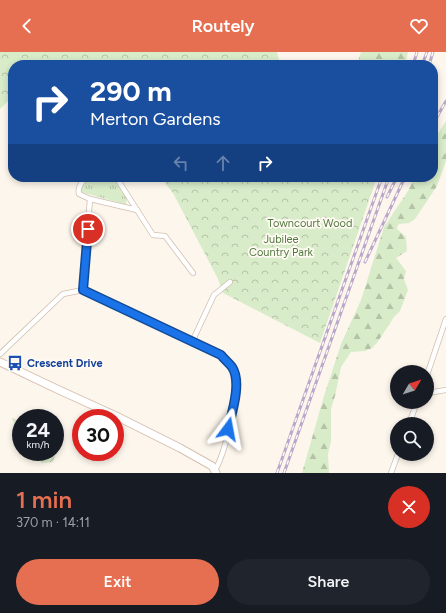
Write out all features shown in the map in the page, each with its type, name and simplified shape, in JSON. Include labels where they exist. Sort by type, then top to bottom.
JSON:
[{"type":"street","points":[[82,182],[78,187],[79,194],[90,199],[136,210]]},
{"type":"street","points":[[119,182],[153,235],[164,236],[193,273]]},
{"type":"street","points":[[83,290],[90,199]]},
{"type":"street","points":[[192,342],[214,295],[230,282]]},
{"type":"street","points":[[0,354],[62,294],[83,290],[221,355],[232,368],[236,383],[234,405],[225,446],[216,472]]},
{"type":"street","points":[[430,365],[446,319]]},
{"type":"street","points":[[0,362],[114,415],[174,445],[212,466],[216,472]]},
{"type":"street","points":[[434,392],[446,390]]},
{"type":"street","points":[[391,473],[395,461]]},
{"type":"green space","points":[[0,52],[277,52],[279,60],[8,60],[8,101],[0,109]]},
{"type":"green space","points":[[361,52],[408,52],[406,60],[359,60]]},
{"type":"green space","points":[[446,121],[446,161],[437,186],[415,219],[409,223],[399,224],[397,227],[397,229],[406,237],[407,251],[396,258],[406,271],[404,279],[408,290],[400,311],[372,348],[365,351],[351,352],[341,367],[331,409],[331,441],[328,454],[329,473],[302,473],[324,396],[341,344],[361,300],[384,227],[412,182],[438,182],[438,133]]},
{"type":"green space","points":[[85,182],[116,182],[127,198],[126,204],[81,192],[81,186]]},
{"type":"green space","name":"Jubilee Country Park","points":[[164,182],[375,182],[320,343],[223,293],[218,279],[173,193]]},
{"type":"green space","points":[[41,461],[53,461],[53,462],[41,463]]},
{"type":"railway","points":[[415,60],[417,52]]},
{"type":"railway","points":[[424,60],[427,52]]},
{"type":"railway","points":[[431,60],[433,52]]},
{"type":"railway","points":[[438,115],[446,101]]},
{"type":"railway","points":[[277,473],[380,182]]},
{"type":"railway","points":[[284,473],[387,182]]},
{"type":"railway","points":[[387,197],[394,182]]},
{"type":"railway","points":[[365,262],[403,182]]},
{"type":"place","name":"Crescent Drive","points":[[15,363]]},
{"type":"route","points":[[88,229],[83,290],[221,355],[232,368],[236,383],[234,405],[228,429]]},
{"type":"park label","name":"Towncourt Wood","points":[[310,223]]}]
